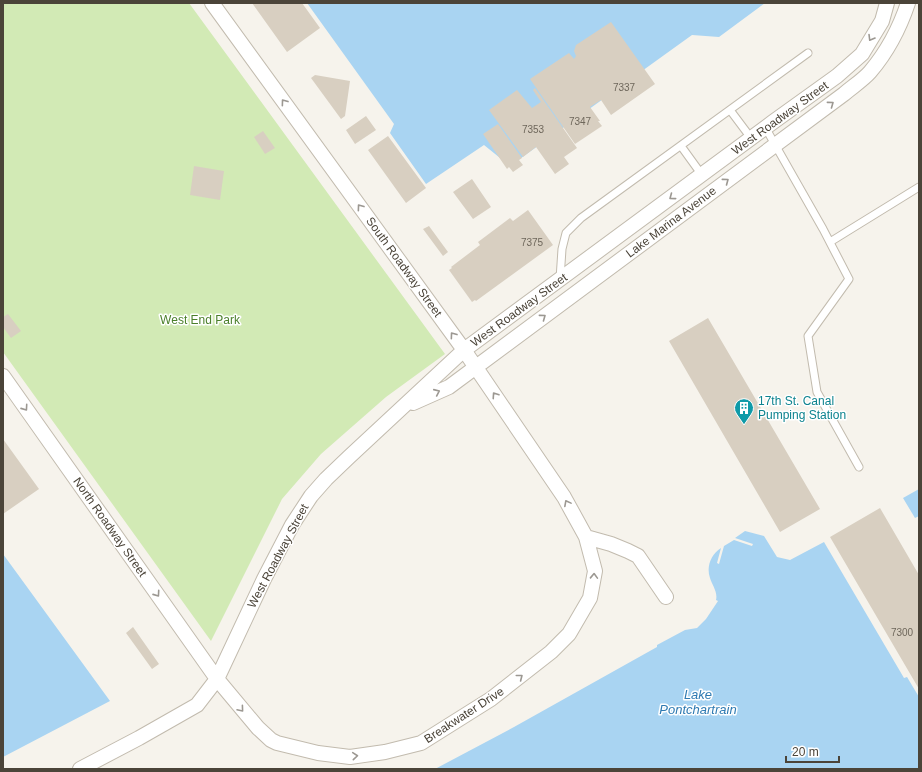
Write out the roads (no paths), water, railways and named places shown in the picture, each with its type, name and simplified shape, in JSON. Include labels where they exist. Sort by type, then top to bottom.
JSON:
[{"type":"street","name":"South Roadway Street","points":[[212,3],[464,350],[564,497],[586,537]]},
{"type":"street","name":"West Roadway Street","points":[[217,679],[292,525],[311,496],[338,468],[464,350],[837,76],[862,54],[882,21],[887,3]]},
{"type":"street","name":"Lake Marina Avenue","points":[[402,408],[449,387],[475,366],[621,260],[844,94],[870,72],[889,44],[903,19],[908,3]]},
{"type":"street","name":"North Roadway Street","points":[[3,376],[217,679]]},
{"type":"street","points":[[586,537],[611,544],[638,556],[666,596]]},
{"type":"street","name":"Breakwater Drive","points":[[217,679],[258,728],[271,740],[277,743],[318,753],[350,757],[385,752],[421,743],[492,699],[551,652],[569,634],[590,598],[594,584],[595,571],[586,537]]},
{"type":"street","points":[[80,769],[139,738],[196,705],[217,679]]},
{"type":"lane","points":[[560,280],[562,249],[566,233],[581,218],[808,53]]},
{"type":"lane","points":[[730,110],[751,138]]},
{"type":"lane","points":[[766,127],[849,279],[808,336],[817,392],[859,467]]},
{"type":"lane","points":[[681,146],[702,175]]},
{"type":"lane","points":[[830,242],[919,187]]},
{"type":"water","points":[[307,3],[765,3],[719,37],[692,35],[510,166],[484,145],[426,184],[390,133],[394,124]]},
{"type":"water","points":[[919,489],[919,516],[915,518],[903,498]]},
{"type":"water","name":"Lake Pontchartrain","points":[[745,531],[764,536],[777,557],[790,560],[824,542],[904,678],[907,677],[919,697],[919,769],[435,769],[514,727],[657,647],[657,645],[685,630],[697,628],[706,619],[718,601],[716,600],[716,591],[709,574],[710,561],[714,554],[721,548],[717,563],[719,564],[724,546],[734,540],[752,546],[753,544],[735,538]]},
{"type":"water","points":[[3,554],[110,701],[3,757]]},
{"type":"place","name":"17th St. Canal Pumping Station","points":[[744,425]]},
{"type":"park label","name":"West End Park","points":[[200,320]]}]
